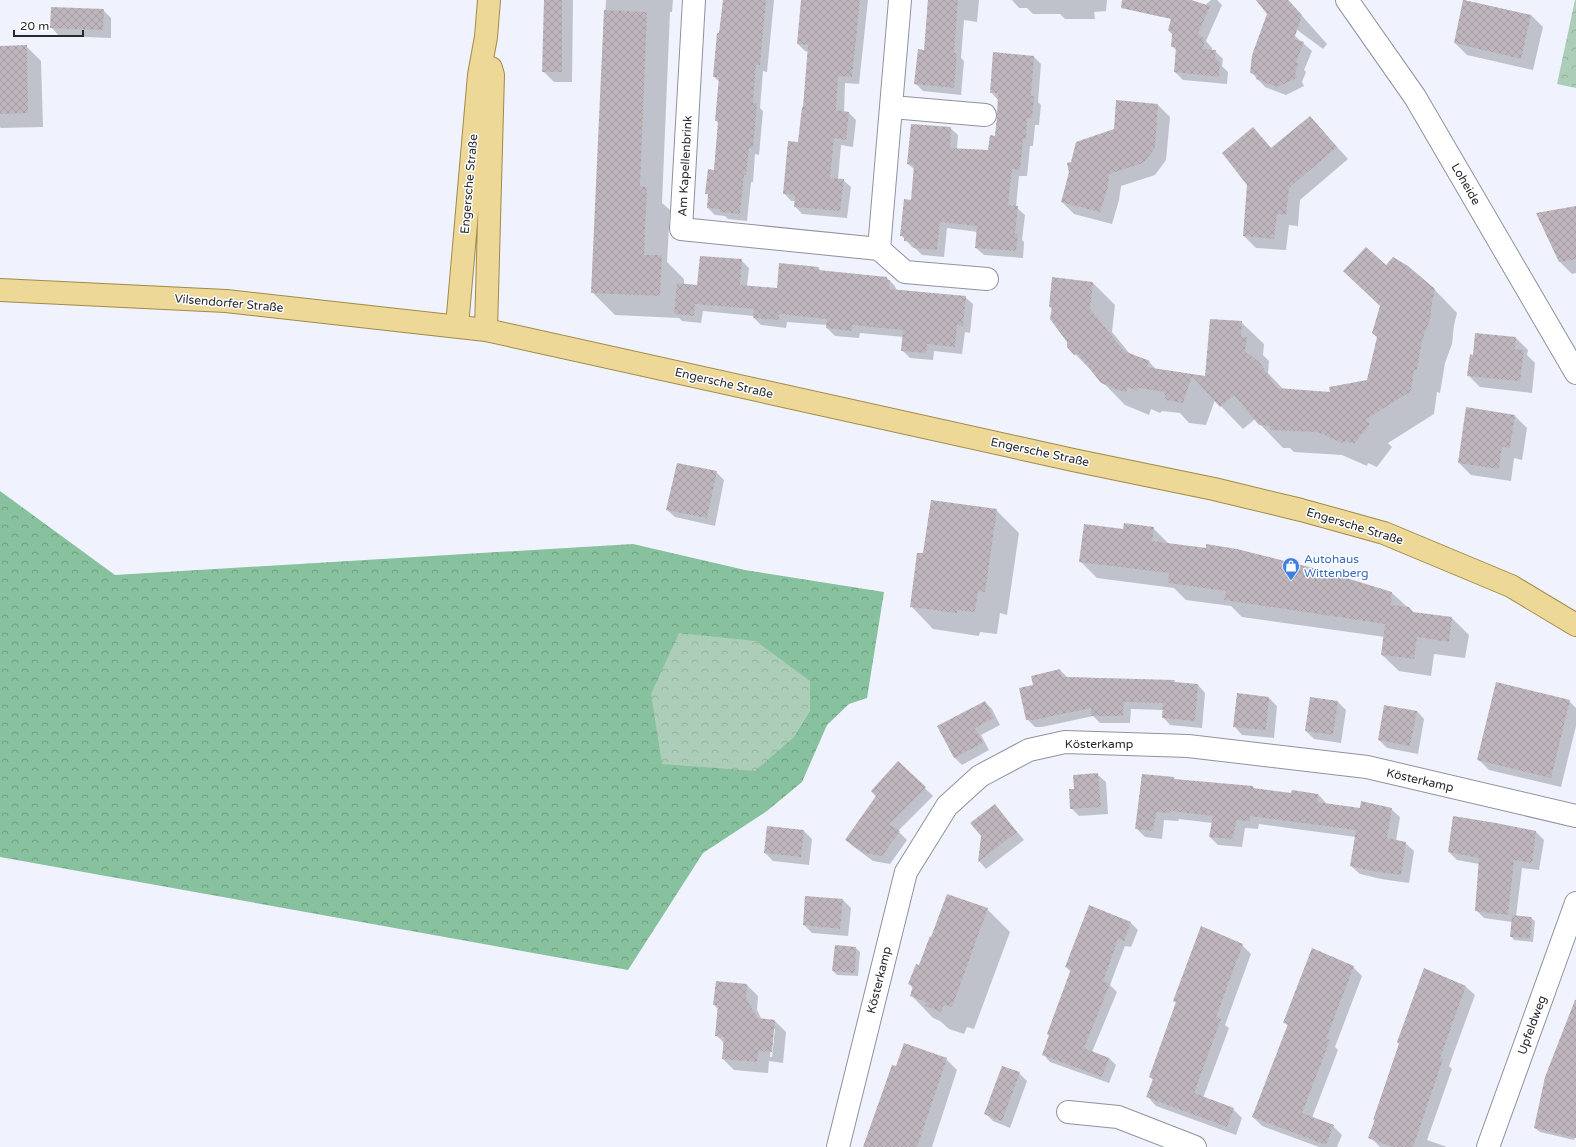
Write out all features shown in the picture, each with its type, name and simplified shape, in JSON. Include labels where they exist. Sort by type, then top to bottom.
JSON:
[{"type":"main road","name":"Engersche Straße","points":[[489,0],[486,37],[479,75],[458,326],[486,330],[1073,460],[1199,486],[1301,510],[1384,533],[1511,586],[1576,625]]},
{"type":"main road","name":"Engersche Straße","points":[[486,37],[492,75],[486,330]]},
{"type":"main road","name":"Vilsendorfer Straße","points":[[0,290],[226,301],[458,326]]},
{"type":"street","name":"Am Kapellenbrink","points":[[694,0],[681,229],[880,249]]},
{"type":"street","points":[[900,0],[880,249],[905,272],[988,279]]},
{"type":"street","name":"Loheide","points":[[1347,0],[1415,97],[1576,373]]},
{"type":"street","points":[[892,107],[984,115]]},
{"type":"street","name":"Kösterkamp","points":[[838,1147],[906,872],[947,806],[980,776],[1029,750],[1065,742],[1196,747],[1367,767],[1576,816]]},
{"type":"street","name":"Upfeldweg","points":[[1488,1147],[1576,903]]},
{"type":"street","points":[[1068,1112],[1118,1117],[1195,1147]]},
{"type":"green space","points":[[1576,0],[1576,88],[1557,84]]},
{"type":"green space","points":[[0,491],[115,575],[633,544],[745,570],[884,592],[867,698],[849,704],[827,725],[802,782],[767,811],[703,853],[628,970],[0,857]],"holes":[[[810,681],[810,710],[793,738]]]},
{"type":"green space","points":[[679,633],[756,641],[810,681],[810,710],[793,738],[755,771],[662,764],[651,694]]},
{"type":"building","points":[[544,0],[562,0],[562,72],[542,72]]},
{"type":"building","points":[[723,0],[766,0],[760,65],[756,65],[753,103],[757,103],[753,148],[749,148],[746,175],[744,175],[740,214],[720,212],[720,209],[707,208],[708,194],[705,194],[708,169],[714,170],[718,121],[715,121],[719,77],[713,77],[717,33],[719,33]]},
{"type":"building","points":[[801,0],[860,0],[852,77],[838,76],[836,110],[849,112],[846,140],[834,138],[830,178],[844,179],[840,211],[794,207],[795,195],[783,194],[788,141],[798,142],[803,107],[808,45],[797,44]]},
{"type":"building","points":[[928,0],[958,0],[954,53],[957,53],[954,88],[914,84],[918,49],[924,50]]},
{"type":"building","points":[[1122,0],[1191,0],[1210,6],[1198,34],[1205,39],[1203,49],[1216,50],[1215,58],[1220,63],[1219,77],[1174,72],[1176,47],[1171,47],[1172,34],[1168,30],[1171,19],[1121,8]]},
{"type":"building","points":[[1256,0],[1288,0],[1302,15],[1294,39],[1304,42],[1296,62],[1299,64],[1295,73],[1297,78],[1277,87],[1256,79],[1257,75],[1250,73],[1252,55],[1267,14]]},
{"type":"building","points":[[1463,0],[1531,15],[1521,59],[1454,43]]},
{"type":"building","points":[[51,7],[104,9],[103,30],[50,28]]},
{"type":"building","points":[[604,10],[647,12],[640,186],[647,187],[644,255],[662,255],[660,296],[591,293]]},
{"type":"building","points":[[27,45],[28,113],[0,114],[0,46]]},
{"type":"building","points":[[993,52],[1034,56],[1031,96],[1034,96],[1032,118],[1027,118],[1026,139],[1023,139],[1020,170],[1012,169],[1008,205],[1018,206],[1015,233],[1018,234],[1016,251],[975,248],[977,226],[940,222],[937,250],[914,248],[914,242],[904,241],[904,236],[900,236],[904,199],[911,200],[914,165],[907,164],[911,124],[951,127],[950,148],[988,150],[990,135],[995,136],[997,116],[998,93],[990,93]]},
{"type":"building","points":[[1116,100],[1158,104],[1155,148],[1143,163],[1109,174],[1108,187],[1100,212],[1061,202],[1069,173],[1067,163],[1071,162],[1076,142],[1114,129]]},
{"type":"building","points":[[1310,116],[1337,147],[1289,188],[1286,215],[1277,214],[1274,239],[1243,236],[1247,185],[1222,153],[1253,127],[1271,148]]},
{"type":"building","points":[[1576,206],[1576,259],[1559,262],[1536,213]]},
{"type":"building","points":[[1366,247],[1386,265],[1393,257],[1408,266],[1435,289],[1430,320],[1422,340],[1417,370],[1414,370],[1411,391],[1365,420],[1370,424],[1354,444],[1345,441],[1344,444],[1318,432],[1270,430],[1270,426],[1259,425],[1234,395],[1220,407],[1192,376],[1183,403],[1166,400],[1164,392],[1139,388],[1137,391],[1128,387],[1126,393],[1101,383],[1078,354],[1074,355],[1067,347],[1067,342],[1050,319],[1052,307],[1049,307],[1052,277],[1093,282],[1090,309],[1124,351],[1150,361],[1146,367],[1205,376],[1210,319],[1242,321],[1241,337],[1247,337],[1245,351],[1260,363],[1277,388],[1330,392],[1329,387],[1367,380],[1377,337],[1372,333],[1380,306],[1343,271]]},
{"type":"building","points":[[700,256],[742,259],[740,285],[777,288],[779,263],[819,267],[818,270],[887,277],[887,280],[890,280],[889,289],[966,296],[963,326],[957,325],[955,347],[927,344],[926,353],[901,351],[903,330],[852,325],[852,331],[826,328],[827,319],[779,314],[779,320],[753,318],[754,309],[695,304],[694,316],[674,314],[677,283],[697,285]]},
{"type":"building","points":[[1475,333],[1516,337],[1515,349],[1524,350],[1520,381],[1467,376],[1470,354],[1473,355]]},
{"type":"building","points":[[1466,407],[1515,415],[1510,448],[1502,447],[1499,469],[1458,463]]},
{"type":"building","points":[[677,463],[717,471],[707,518],[666,510]]},
{"type":"building","points":[[931,500],[997,509],[985,592],[978,591],[975,612],[957,610],[957,613],[910,607],[917,553],[923,553]]},
{"type":"building","points":[[1124,523],[1154,527],[1152,541],[1206,548],[1206,544],[1237,549],[1317,569],[1392,592],[1391,605],[1409,607],[1413,612],[1452,617],[1449,642],[1417,637],[1414,659],[1381,655],[1385,624],[1224,600],[1226,591],[1168,583],[1169,573],[1079,562],[1084,524],[1123,529]]},
{"type":"building","points":[[1060,669],[1062,677],[1175,680],[1174,682],[1198,684],[1195,721],[1162,718],[1163,703],[1124,702],[1123,716],[1091,716],[1091,708],[1034,720],[1026,720],[1019,688],[1033,685],[1031,676]]},
{"type":"building","points":[[1496,682],[1570,700],[1551,778],[1477,760]]},
{"type":"building","points":[[1237,693],[1269,697],[1266,730],[1233,727]]},
{"type":"building","points":[[1310,697],[1338,701],[1333,735],[1305,731]]},
{"type":"building","points":[[985,701],[994,718],[975,728],[983,743],[954,758],[937,726]]},
{"type":"building","points":[[1384,705],[1417,711],[1410,746],[1378,740]]},
{"type":"building","points":[[898,761],[926,787],[889,824],[900,831],[882,856],[864,853],[845,840],[876,796],[871,791]]},
{"type":"building","points":[[1098,773],[1101,807],[1070,809],[1069,789],[1074,789],[1073,775]]},
{"type":"building","points":[[1142,774],[1174,777],[1174,779],[1253,786],[1253,788],[1291,793],[1292,790],[1318,794],[1317,802],[1360,808],[1361,801],[1392,808],[1387,838],[1406,842],[1401,875],[1350,866],[1356,830],[1250,816],[1250,821],[1236,820],[1233,839],[1209,837],[1213,816],[1170,811],[1170,813],[1156,812],[1153,831],[1135,829]]},
{"type":"building","points":[[995,804],[1017,832],[978,862],[981,836],[970,823]]},
{"type":"building","points":[[1453,816],[1536,831],[1532,863],[1514,860],[1508,915],[1475,911],[1479,858],[1448,852]]},
{"type":"building","points":[[767,826],[804,830],[801,857],[764,853]]},
{"type":"building","points":[[947,894],[988,908],[952,1007],[944,1005],[941,1012],[925,1006],[926,1002],[910,996],[913,986],[908,984],[916,964],[919,965]]},
{"type":"building","points":[[805,896],[843,899],[840,929],[803,925]]},
{"type":"building","points":[[1089,905],[1131,922],[1124,941],[1118,939],[1103,981],[1110,984],[1084,1048],[1109,1058],[1102,1077],[1042,1055],[1049,1035],[1047,1034],[1071,969],[1065,967]]},
{"type":"building","points":[[1512,915],[1532,917],[1530,938],[1510,937]]},
{"type":"building","points":[[1201,926],[1243,944],[1216,1017],[1221,1019],[1194,1093],[1234,1108],[1227,1127],[1146,1097],[1153,1079],[1149,1077],[1176,1002],[1173,1001]]},
{"type":"building","points":[[835,945],[856,947],[855,973],[832,971]]},
{"type":"building","points":[[1312,948],[1354,966],[1326,1039],[1330,1040],[1302,1113],[1334,1125],[1326,1145],[1252,1117],[1288,1024],[1283,1023]]},
{"type":"building","points":[[1424,968],[1466,986],[1440,1058],[1443,1059],[1413,1147],[1393,1147],[1368,1138],[1399,1044],[1397,1042]]},
{"type":"building","points":[[716,981],[747,984],[746,998],[757,1018],[775,1020],[772,1052],[758,1051],[757,1062],[722,1059],[724,1037],[715,1036],[718,1005],[713,1005]]},
{"type":"building","points":[[1575,1000],[1576,1138],[1534,1128],[1545,1077]]},
{"type":"building","points":[[904,1043],[947,1058],[917,1147],[863,1147],[892,1065],[896,1066]]},
{"type":"building","points":[[1002,1066],[1020,1072],[1002,1121],[984,1114]]},
{"type":"place","name":"Autohaus Wittenberg","points":[[1291,581]]}]
